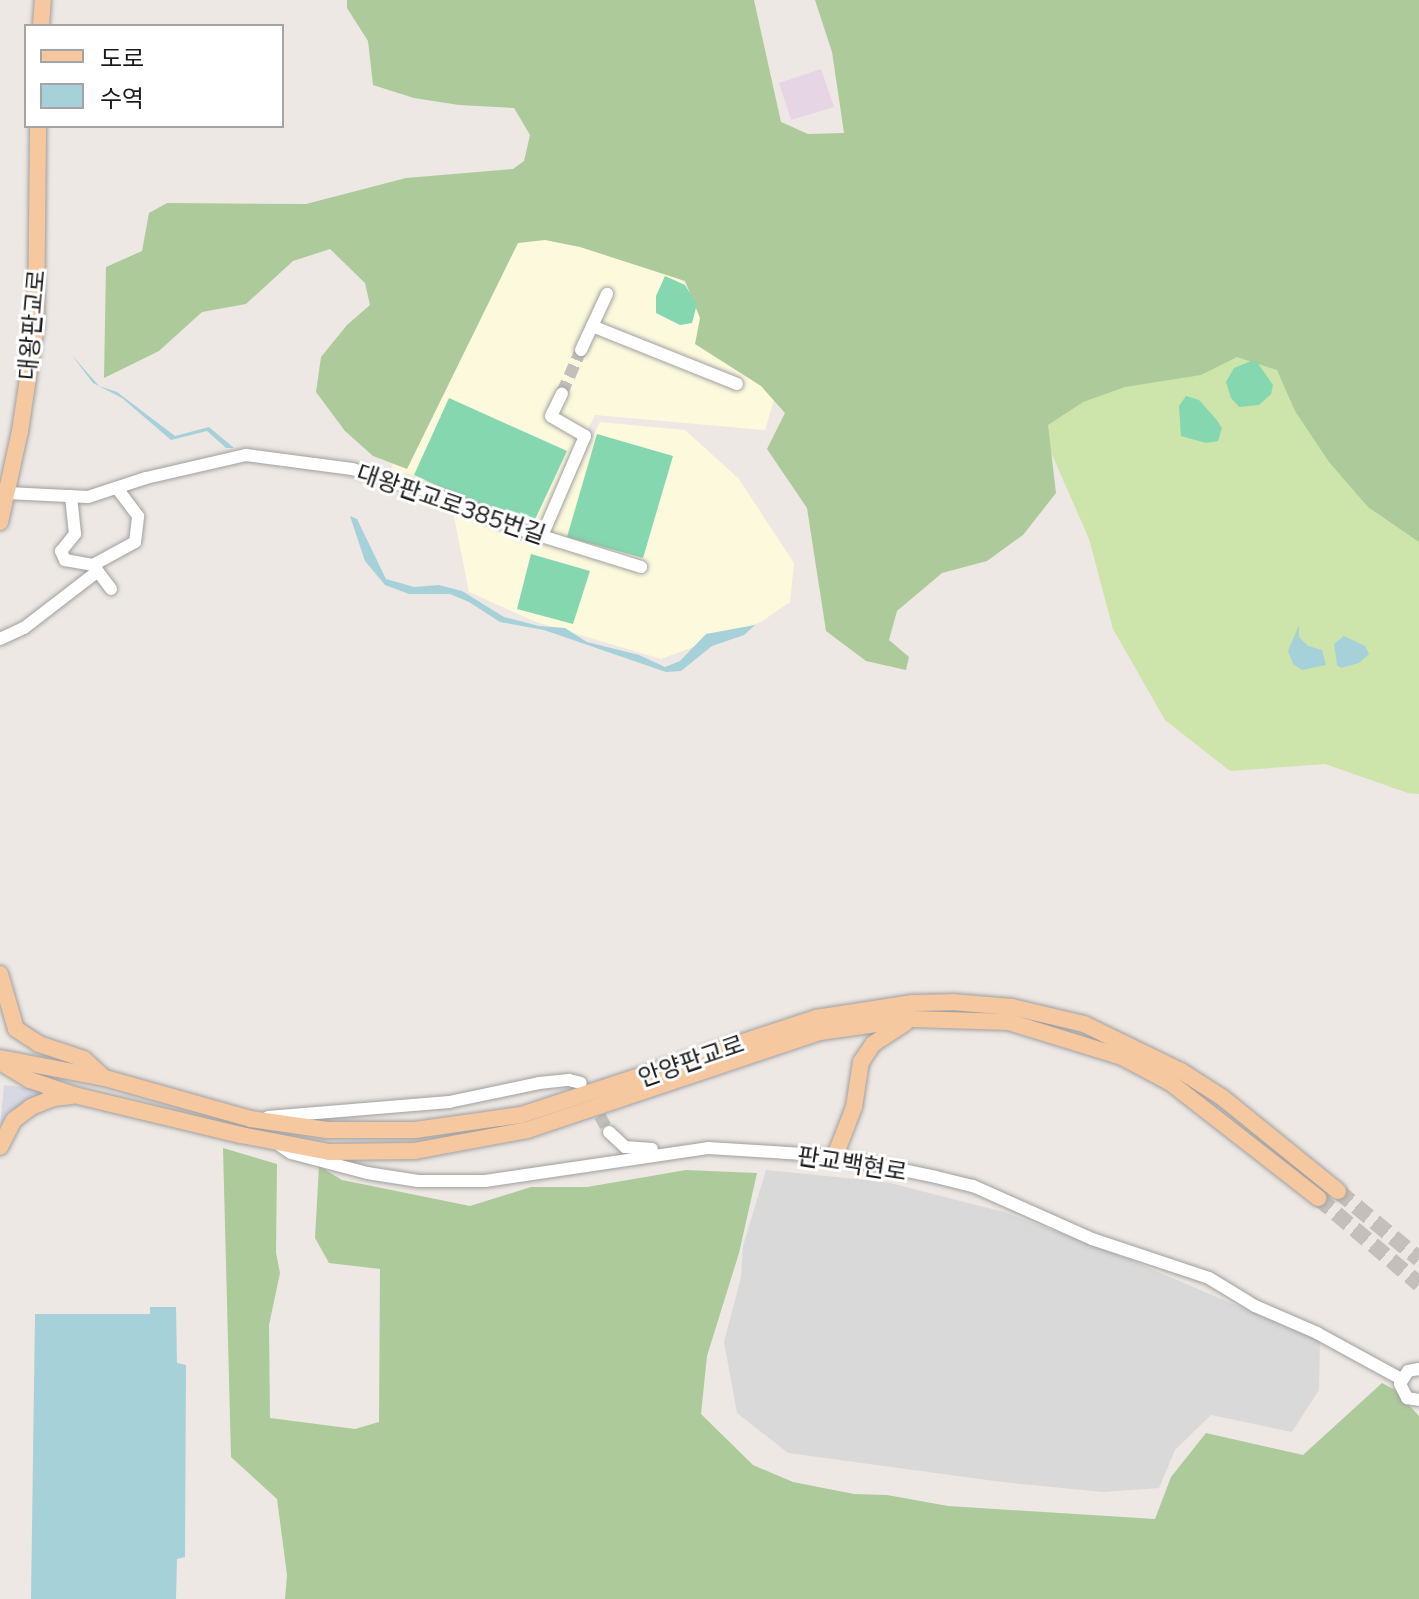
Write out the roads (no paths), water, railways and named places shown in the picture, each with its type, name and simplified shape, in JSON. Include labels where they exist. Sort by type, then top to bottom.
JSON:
[{"type":"main road","points":[[41,24],[43,0]]},
{"type":"main road","name":"대왕판교로","points":[[0,522],[36,325],[38,128]]},
{"type":"main road","points":[[0,974],[16,1029],[39,1044],[84,1059],[105,1078]]},
{"type":"main road","name":"안양판교로","points":[[0,1060],[105,1078],[251,1119],[327,1130],[415,1130],[521,1115],[816,1018],[868,1008],[952,1002],[1012,1007],[1084,1024],[1127,1043],[1223,1098],[1338,1191]]},
{"type":"main road","points":[[835,1156],[854,1107],[861,1062],[873,1044],[913,1019]]},
{"type":"main road","name":"안양판교로","points":[[0,1060],[30,1080],[74,1095],[241,1135],[329,1152],[415,1151],[527,1130],[629,1099],[820,1032],[913,1019],[1009,1022],[1122,1057],[1171,1083],[1212,1112],[1318,1198]]},
{"type":"main road","points":[[0,1147],[14,1120],[31,1107],[53,1098],[74,1095]]},
{"type":"street","points":[[581,350],[607,294]]},
{"type":"street","points":[[592,326],[737,384]]},
{"type":"street","points":[[542,536],[585,436],[551,416],[562,393]]},
{"type":"street","name":"대왕판교로385번길","points":[[7,493],[88,497],[246,455],[352,469],[430,492],[542,536],[641,567]]},
{"type":"street","points":[[0,639],[24,628],[96,568],[135,542],[138,516],[117,488]]},
{"type":"street","points":[[71,496],[75,534],[61,551],[65,560],[96,568],[111,589]]},
{"type":"street","points":[[251,1119],[449,1102],[539,1083],[569,1080],[581,1083]]},
{"type":"street","points":[[600,1163],[610,1149],[609,1132],[625,1147],[675,1150]]},
{"type":"street","name":"판교백현로","points":[[268,1138],[291,1153],[367,1173],[418,1181],[485,1181],[675,1150],[708,1148],[835,1156],[973,1186],[1092,1239],[1178,1265],[1218,1282],[1255,1306],[1317,1333],[1401,1379]]},
{"type":"street","points":[[1419,1369],[1408,1371],[1401,1379],[1403,1394],[1419,1400]]},
{"type":"water","points":[[71,354],[99,386],[117,392],[175,436],[209,427],[234,448],[226,448],[207,431],[171,440],[122,398],[93,383]]},
{"type":"water","points":[[350,516],[357,519],[386,579],[414,587],[439,585],[462,591],[504,617],[539,626],[565,628],[587,642],[639,655],[665,667],[680,661],[706,634],[755,625],[744,635],[712,646],[681,671],[666,672],[544,630],[500,622],[450,594],[409,594],[385,585],[365,561]]},
{"type":"water","points":[[1299,625],[1299,637],[1308,646],[1322,650],[1326,665],[1302,670],[1293,664],[1288,651]]},
{"type":"water","points":[[1344,636],[1365,646],[1369,654],[1359,663],[1341,668],[1337,665],[1334,644]]},
{"type":"water","points":[[150,1307],[176,1307],[177,1363],[186,1365],[185,1557],[177,1559],[176,1599],[31,1599],[35,1314],[150,1314]]},
{"type":"tunnel","points":[[562,393],[581,350]]},
{"type":"tunnel","points":[[591,1100],[609,1132]]},
{"type":"tunnel","points":[[1338,1191],[1419,1259]]},
{"type":"tunnel","points":[[1318,1198],[1419,1284]]}]
